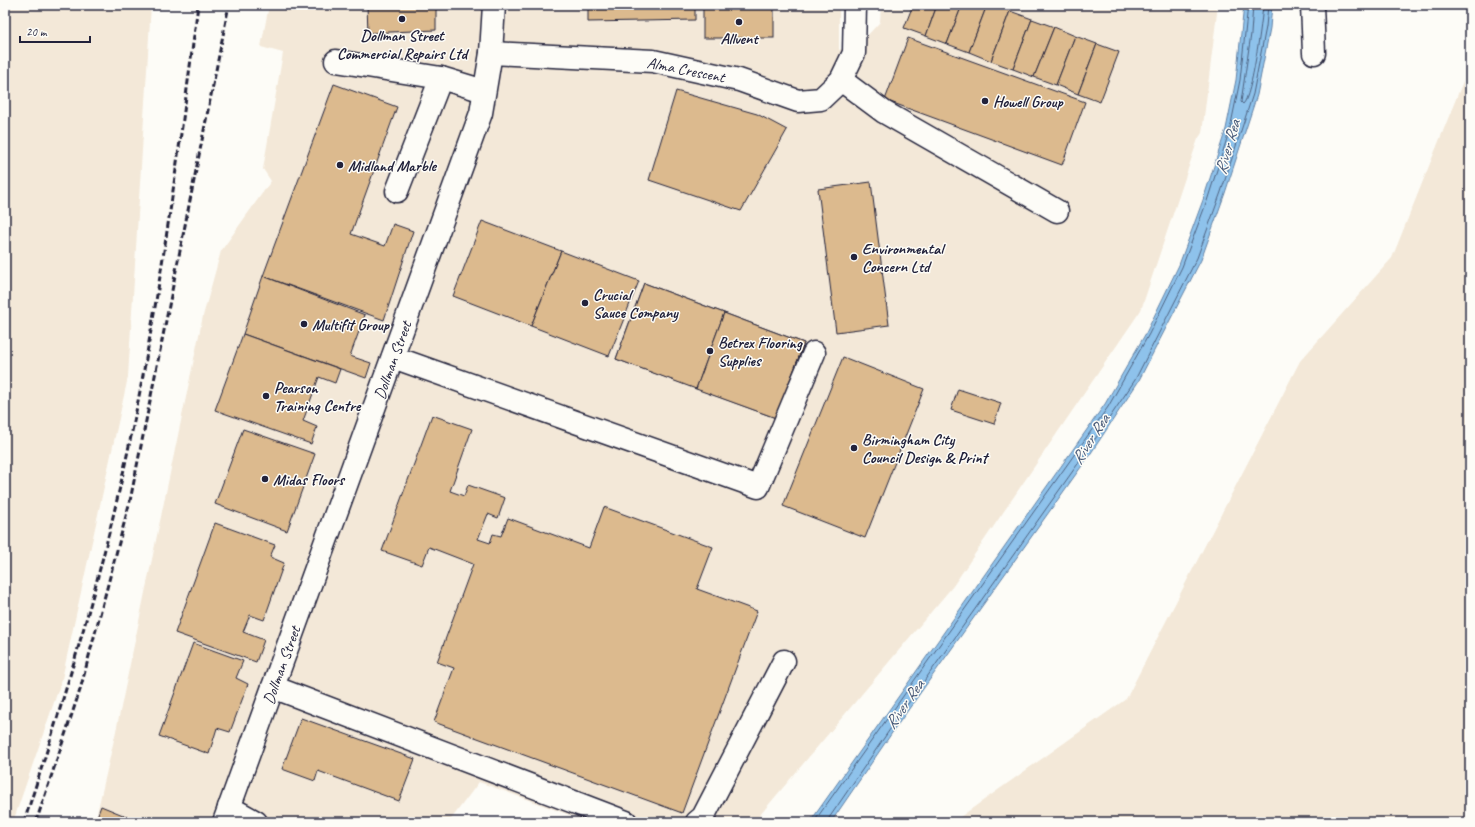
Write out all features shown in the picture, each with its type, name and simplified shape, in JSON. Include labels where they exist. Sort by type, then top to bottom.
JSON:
[{"type":"street","name":"Dollman Street","points":[[227,814],[481,113],[491,54],[494,5]]},
{"type":"street","name":"Alma Crescent","points":[[491,54],[653,61],[739,80],[798,102],[820,99],[841,80],[854,53],[855,5]]},
{"type":"street","points":[[1312,5],[1314,53]]},
{"type":"street","points":[[336,61],[441,78],[484,91]]},
{"type":"street","points":[[397,191],[441,78]]},
{"type":"street","points":[[841,80],[884,112],[1057,211]]},
{"type":"street","points":[[393,357],[758,487],[814,353]]},
{"type":"street","points":[[696,822],[703,817],[784,661]]},
{"type":"street","points":[[273,687],[626,822]]},
{"type":"street","points":[[227,814],[256,822]]},
{"type":"shaded area","points":[[5,5],[151,5],[128,377],[62,679],[13,822],[5,822]]},
{"type":"shaded area","points":[[269,5],[839,5],[839,50],[864,39],[880,22],[881,5],[1218,5],[1202,133],[1198,139],[1141,310],[953,586],[754,822],[589,822],[479,782],[449,822],[95,822],[116,731],[203,316],[221,251],[271,181],[263,169],[283,53],[261,47]]},
{"type":"shaded area","points":[[1470,64],[1470,822],[953,822],[1126,699],[1300,361],[1392,258]]},
{"type":"water","name":"River Rea","points":[[1244,5],[1272,5],[1270,28],[1257,95],[1201,260],[1138,382],[1091,453],[896,727],[831,822],[810,822],[1105,404],[1146,333],[1179,265],[1203,200],[1226,129],[1236,80]]},
{"type":"building","name":"Dollman Street Commercial Repairs Ltd","points":[[367,5],[461,5],[461,8],[436,9],[436,30],[368,33]]},
{"type":"building","points":[[588,5],[695,5],[695,20],[588,22]]},
{"type":"building","name":"Allvent","points":[[703,5],[774,5],[774,38],[703,38]]},
{"type":"building","points":[[913,5],[937,5],[926,36],[904,28]]},
{"type":"building","points":[[937,5],[962,5],[947,44],[926,36]]},
{"type":"building","points":[[962,5],[987,5],[969,52],[947,44]]},
{"type":"building","points":[[987,5],[995,5],[1010,11],[991,61],[969,52]]},
{"type":"building","points":[[1010,11],[1032,19],[1013,69],[991,61]]},
{"type":"building","points":[[1032,19],[1054,27],[1034,77],[1013,69]]},
{"type":"building","points":[[1054,27],[1075,36],[1056,85],[1034,77]]},
{"type":"building","points":[[1075,36],[1097,44],[1078,94],[1056,85]]},
{"type":"building","name":"Howell Group","points":[[908,38],[1085,102],[1062,165],[885,100]]},
{"type":"building","points":[[1097,44],[1119,52],[1100,102],[1078,94]]},
{"type":"building","name":"Midland Marble","points":[[334,84],[397,107],[351,234],[385,246],[393,224],[413,231],[384,320],[263,276]]},
{"type":"building","points":[[676,91],[757,114],[787,130],[741,211],[649,180]]},
{"type":"building","name":"Environmental Concern Ltd","points":[[871,182],[889,325],[836,332],[818,189]]},
{"type":"building","name":"Crucial Sauce Company","points":[[482,221],[561,251],[531,326],[453,296]]},
{"type":"building","name":"Crucial Sauce Company","points":[[561,251],[639,281],[609,356],[531,326]]},
{"type":"building","name":"Multifit Group","points":[[263,276],[365,315],[350,356],[371,363],[366,378],[243,334]]},
{"type":"building","name":"Betrex Flooring Supplies","points":[[644,283],[804,343],[776,418],[616,359]]},
{"type":"building","points":[[644,283],[724,313],[696,389],[616,359]]},
{"type":"building","name":"Betrex Flooring Supplies","points":[[724,313],[804,343],[776,418],[696,389]]},
{"type":"building","name":"Pearson Training Centre","points":[[243,334],[340,369],[335,383],[319,377],[303,421],[317,427],[311,444],[215,410]]},
{"type":"building","name":"Birmingham City Council Design & Print","points":[[843,357],[924,389],[865,538],[783,506]]},
{"type":"building","points":[[958,389],[1001,403],[994,424],[951,410]]},
{"type":"building","points":[[432,415],[472,429],[450,491],[464,496],[468,485],[505,498],[498,518],[488,514],[478,539],[490,543],[493,534],[501,536],[508,518],[589,548],[604,507],[713,547],[697,589],[757,611],[682,813],[434,722],[454,668],[437,662],[473,564],[429,547],[422,565],[382,551]]},
{"type":"building","name":"Midas Floors","points":[[243,429],[315,454],[287,531],[215,504]]},
{"type":"building","points":[[215,523],[275,545],[270,557],[284,563],[264,620],[250,615],[243,632],[264,640],[256,662],[175,633]]},
{"type":"building","points":[[193,643],[243,661],[236,678],[248,684],[230,732],[217,728],[209,754],[159,736]]},
{"type":"building","points":[[301,718],[415,759],[399,801],[318,771],[315,781],[282,769]]},
{"type":"building","points":[[101,806],[140,822],[95,822]]},
{"type":"railway","points":[[24,822],[82,633],[108,538],[130,441],[160,278],[198,5]]},
{"type":"railway","points":[[36,822],[80,690],[130,501],[229,5]]},
{"type":"place","name":"Dollman Street Commercial Repairs Ltd","points":[[402,19]]},
{"type":"place","name":"Allvent","points":[[739,22]]},
{"type":"place","name":"Howell Group","points":[[985,101]]},
{"type":"place","name":"Midland Marble","points":[[340,165]]},
{"type":"place","name":"Environmental Concern Ltd","points":[[854,257]]},
{"type":"place","name":"Crucial Sauce Company","points":[[585,303]]},
{"type":"place","name":"Multifit Group","points":[[304,324]]},
{"type":"place","name":"Betrex Flooring Supplies","points":[[710,351]]},
{"type":"place","name":"Pearson Training Centre","points":[[266,396]]},
{"type":"place","name":"Birmingham City Council Design & Print","points":[[854,448]]},
{"type":"place","name":"Midas Floors","points":[[265,479]]}]
